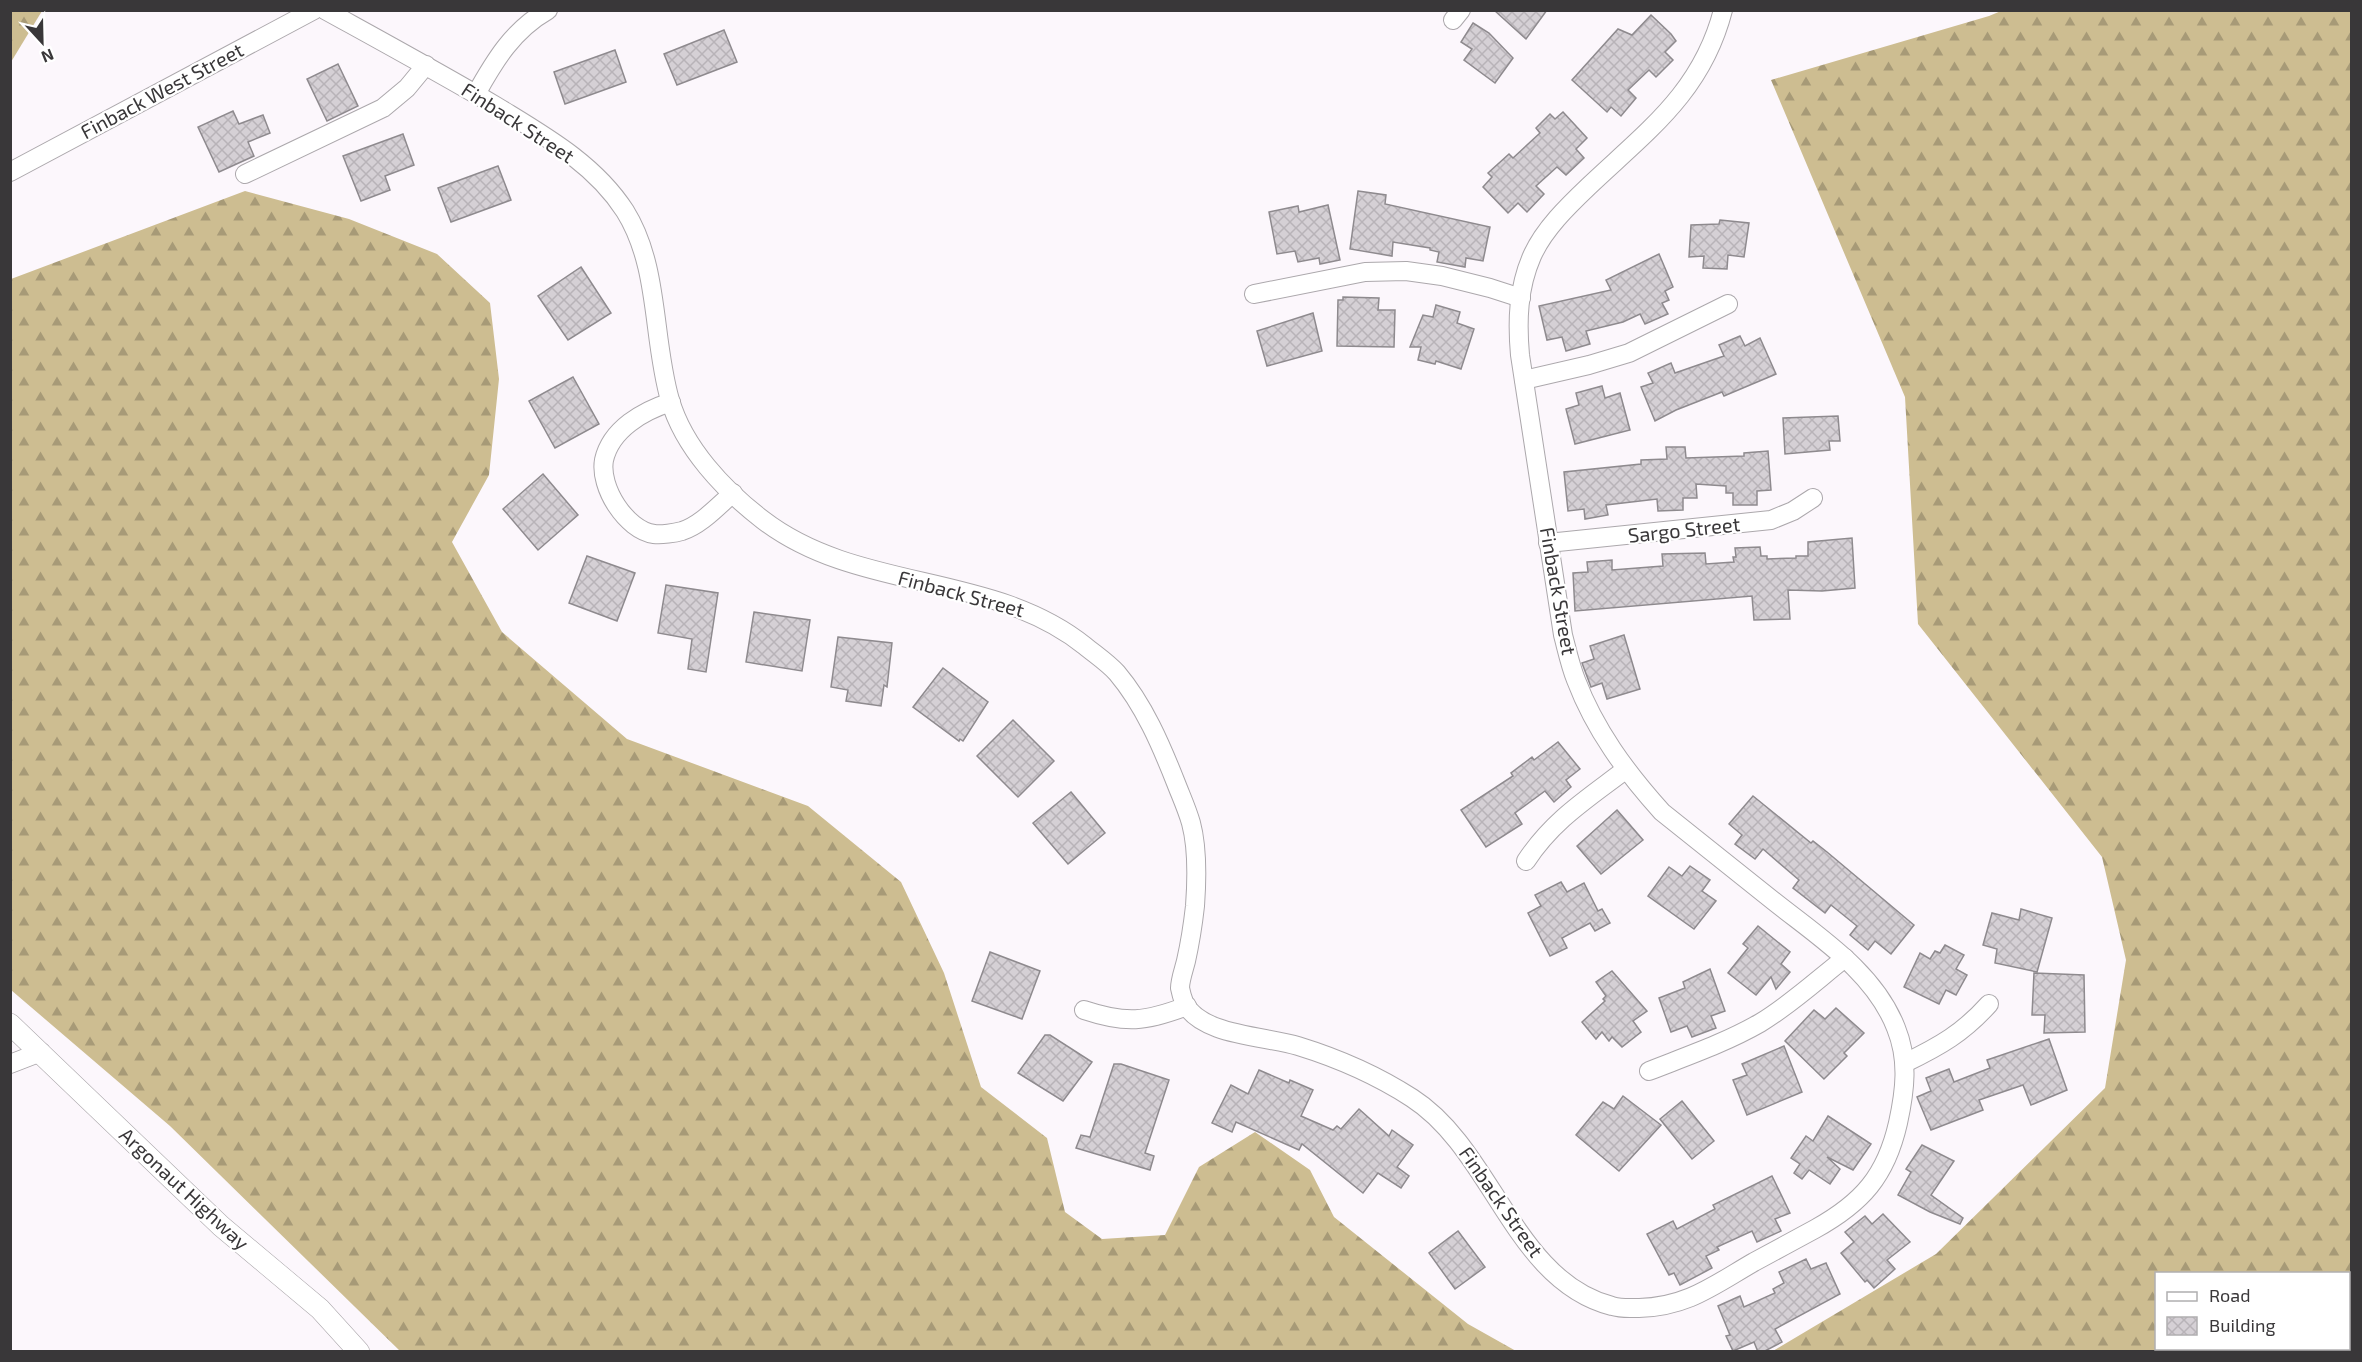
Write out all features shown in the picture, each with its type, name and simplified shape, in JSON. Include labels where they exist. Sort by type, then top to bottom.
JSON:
[{"type":"street","name":"Finback West Street","points":[[10,172],[314,10]]},
{"type":"street","name":"Finback Street","points":[[325,10],[426,65],[563,147],[604,185],[627,214],[645,260],[671,402],[684,433],[704,464],[763,520],[802,544],[860,568],[982,597],[1034,613],[1071,634],[1115,670],[1145,713],[1168,763],[1192,825],[1197,868],[1194,912],[1180,988],[1186,1006],[1194,1015],[1210,1024],[1238,1033],[1296,1045],[1362,1071],[1416,1101],[1446,1127],[1464,1149],[1515,1227],[1537,1256],[1559,1277],[1587,1297],[1617,1308],[1653,1307],[1686,1301],[1827,1222],[1865,1195],[1885,1166],[1895,1135],[1905,1087],[1905,1063],[1896,1028],[1876,991],[1845,958],[1662,812],[1625,770],[1599,730],[1576,680],[1563,635],[1524,380],[1517,316],[1524,277],[1532,254],[1568,206],[1676,103],[1697,74],[1717,34],[1723,10]]},
{"type":"street","points":[[476,94],[509,40],[532,19],[548,10]]},
{"type":"street","points":[[245,174],[383,108],[407,88],[426,65]]},
{"type":"street","points":[[1254,294],[1365,272],[1406,271],[1442,276],[1521,298]]},
{"type":"street","points":[[1524,380],[1629,353],[1728,304]]},
{"type":"street","points":[[671,402],[650,409],[627,425],[611,443],[604,461],[606,486],[616,507],[633,523],[654,534],[682,531],[705,518],[733,493]]},
{"type":"street","name":"Sargo Street","points":[[1548,543],[1772,520],[1793,511],[1813,498]]},
{"type":"street","points":[[1526,861],[1540,839],[1557,822],[1625,770]]},
{"type":"street","points":[[1649,1071],[1728,1040],[1761,1022],[1845,958]]},
{"type":"street","points":[[1905,1063],[1953,1038],[1970,1025],[1989,1004]]},
{"type":"street","points":[[1084,1010],[1105,1017],[1138,1020],[1157,1018],[1186,1006]]},
{"type":"street","name":"Argonaut Highway","points":[[10,1024],[213,1219],[320,1309],[359,1352]]},
{"type":"street","points":[[10,1065],[41,1052]]},
{"type":"green space","points":[[10,11],[42,11],[11,62]]},
{"type":"green space","points":[[2001,11],[2351,11],[2351,1351],[1773,1351],[1936,1254],[2105,1088],[2126,960],[2102,857],[1918,624],[1905,397],[1771,80]]},
{"type":"green space","points":[[245,191],[349,219],[437,254],[490,303],[499,379],[489,475],[452,542],[502,632],[627,739],[808,806],[901,882],[944,973],[981,1087],[1047,1138],[1065,1212],[1102,1239],[1165,1235],[1199,1167],[1255,1132],[1310,1170],[1334,1217],[1468,1324],[1516,1351],[400,1351],[170,1126],[11,990],[11,279]]},
{"type":"building","points":[[1494,10],[1547,10],[1526,39]]},
{"type":"building","points":[[1651,15],[1676,41],[1665,52],[1673,60],[1656,77],[1649,70],[1628,90],[1636,98],[1621,116],[1611,107],[1607,112],[1572,80],[1618,29],[1632,35]]},
{"type":"building","points":[[1473,23],[1489,33],[1513,58],[1495,83],[1464,60],[1472,49],[1461,42]]},
{"type":"building","points":[[724,30],[737,62],[677,85],[664,54]]},
{"type":"building","points":[[615,50],[626,82],[565,104],[554,72]]},
{"type":"building","points":[[338,64],[358,106],[327,121],[307,79]]},
{"type":"building","points":[[233,111],[239,124],[263,115],[270,133],[248,142],[254,156],[219,172],[198,127]]},
{"type":"building","points":[[1563,112],[1587,138],[1576,149],[1584,158],[1566,175],[1557,167],[1536,186],[1544,194],[1527,212],[1518,203],[1508,213],[1483,187],[1492,177],[1488,173],[1509,154],[1513,158],[1540,133],[1536,128],[1550,114],[1555,119]]},
{"type":"building","points":[[403,134],[414,165],[385,176],[390,190],[361,201],[343,156]]},
{"type":"building","points":[[498,166],[511,200],[451,222],[438,188]]},
{"type":"building","points":[[1358,191],[1386,195],[1385,204],[1490,227],[1483,261],[1466,258],[1465,267],[1437,262],[1439,252],[1430,250],[1430,248],[1393,242],[1392,256],[1350,249]]},
{"type":"building","points":[[1328,205],[1340,260],[1320,264],[1319,258],[1298,262],[1295,251],[1277,254],[1269,212],[1298,206],[1299,212]]},
{"type":"building","points":[[1720,220],[1749,223],[1744,257],[1728,255],[1727,269],[1703,268],[1704,256],[1689,257],[1691,225],[1719,224]]},
{"type":"building","points":[[1659,254],[1673,287],[1665,291],[1669,300],[1662,303],[1668,314],[1645,324],[1640,314],[1623,322],[1586,331],[1590,344],[1566,351],[1562,337],[1547,340],[1539,306],[1611,290],[1606,280]]},
{"type":"building","points":[[581,267],[611,313],[568,340],[538,296]]},
{"type":"building","points":[[1343,297],[1379,298],[1378,310],[1395,310],[1394,347],[1337,346],[1338,300],[1343,300]]},
{"type":"building","points":[[1436,305],[1460,312],[1457,323],[1474,329],[1461,369],[1436,361],[1435,364],[1418,360],[1421,347],[1410,347],[1423,315],[1433,317]]},
{"type":"building","points":[[1313,313],[1322,351],[1267,366],[1257,331]]},
{"type":"building","points":[[1740,336],[1745,346],[1760,338],[1776,374],[1724,396],[1722,392],[1655,421],[1641,387],[1653,383],[1648,373],[1671,363],[1675,373],[1724,356],[1719,345]]},
{"type":"building","points":[[573,377],[599,424],[555,448],[529,401]]},
{"type":"building","points":[[1602,386],[1605,398],[1620,393],[1630,430],[1575,444],[1566,409],[1579,405],[1576,393]]},
{"type":"building","points":[[1838,416],[1840,441],[1829,441],[1830,450],[1785,454],[1783,418]]},
{"type":"building","points":[[1666,447],[1685,447],[1686,458],[1744,456],[1744,453],[1768,451],[1771,490],[1757,491],[1757,505],[1733,505],[1733,493],[1726,493],[1726,486],[1696,484],[1697,498],[1683,498],[1683,510],[1658,511],[1657,499],[1606,505],[1608,515],[1585,519],[1584,509],[1568,511],[1564,472],[1641,464],[1641,460],[1667,459]]},
{"type":"building","points":[[543,474],[578,515],[538,550],[503,509]]},
{"type":"building","points":[[1852,538],[1855,588],[1822,591],[1788,590],[1790,619],[1754,620],[1752,596],[1575,611],[1573,573],[1588,572],[1587,562],[1612,560],[1612,570],[1663,566],[1662,554],[1705,553],[1706,564],[1734,562],[1735,548],[1760,547],[1761,556],[1767,556],[1767,559],[1796,558],[1796,556],[1808,556],[1808,542]]},
{"type":"building","points":[[587,556],[635,573],[617,621],[569,603]]},
{"type":"building","points":[[666,585],[718,593],[706,672],[688,669],[692,639],[658,633]]},
{"type":"building","points":[[754,612],[810,620],[802,671],[746,662]]},
{"type":"building","points":[[1624,635],[1640,689],[1607,699],[1602,683],[1591,687],[1582,663],[1594,659],[1590,646]]},
{"type":"building","points":[[838,637],[892,643],[887,687],[884,685],[881,706],[846,701],[848,690],[831,687]]},
{"type":"building","points":[[943,668],[988,702],[963,741],[960,739],[959,741],[913,707]]},
{"type":"building","points":[[1013,720],[1054,761],[1018,797],[977,756]]},
{"type":"building","points":[[1558,742],[1580,769],[1566,780],[1571,787],[1554,802],[1545,791],[1515,813],[1522,824],[1486,847],[1461,810],[1513,776],[1511,773],[1532,757],[1534,760]]},
{"type":"building","points":[[1071,792],[1105,833],[1068,864],[1033,823]]},
{"type":"building","points":[[1753,796],[1811,843],[1813,841],[1827,852],[1914,925],[1891,954],[1875,941],[1868,950],[1850,935],[1857,926],[1831,905],[1825,913],[1793,888],[1799,880],[1763,849],[1755,859],[1735,844],[1742,835],[1729,824]]},
{"type":"building","points":[[1617,810],[1643,840],[1601,874],[1577,846]]},
{"type":"building","points":[[1690,866],[1710,880],[1702,891],[1716,901],[1694,929],[1648,896],[1669,867],[1682,876]]},
{"type":"building","points":[[1561,882],[1567,892],[1584,883],[1598,911],[1602,909],[1610,923],[1595,931],[1590,923],[1562,938],[1567,948],[1550,956],[1528,913],[1541,906],[1535,895]]},
{"type":"building","points":[[2021,909],[2052,918],[2037,972],[1995,963],[1997,949],[1983,945],[1992,913],[2019,920]]},
{"type":"building","points":[[1758,926],[1790,952],[1781,964],[1790,972],[1776,989],[1771,977],[1756,995],[1728,973],[1748,948],[1743,944]]},
{"type":"building","points":[[1945,945],[1964,955],[1956,969],[1967,975],[1956,995],[1946,990],[1939,1004],[1904,987],[1920,953],[1930,959],[1935,951],[1940,953]]},
{"type":"building","points":[[990,952],[1040,971],[1022,1019],[972,1001]]},
{"type":"building","points":[[1710,969],[1725,1011],[1711,1016],[1716,1028],[1692,1037],[1687,1026],[1671,1032],[1659,998],[1685,988],[1683,982]]},
{"type":"building","points":[[1612,971],[1647,1011],[1633,1021],[1641,1032],[1622,1047],[1612,1037],[1609,1041],[1602,1032],[1596,1039],[1582,1022],[1605,1001],[1603,999],[1606,996],[1596,982]]},
{"type":"building","points":[[2034,973],[2084,975],[2085,1032],[2044,1033],[2045,1015],[2032,1015]]},
{"type":"building","points":[[1836,1008],[1864,1033],[1844,1053],[1847,1056],[1824,1079],[1785,1041],[1814,1010],[1825,1019]]},
{"type":"building","points":[[1045,1035],[1050,1035],[1092,1062],[1063,1101],[1018,1073]]},
{"type":"building","points":[[2049,1039],[2067,1090],[2031,1105],[2023,1085],[1979,1100],[1983,1110],[1931,1130],[1917,1097],[1931,1091],[1926,1078],[1949,1069],[1954,1082],[1990,1068],[1987,1060]]},
{"type":"building","points":[[1784,1046],[1802,1092],[1747,1115],[1733,1080],[1747,1075],[1742,1064]]},
{"type":"building","points":[[1114,1064],[1121,1064],[1169,1080],[1145,1153],[1154,1156],[1150,1170],[1076,1148],[1081,1135],[1090,1137]]},
{"type":"building","points":[[1259,1070],[1313,1090],[1301,1116],[1333,1130],[1337,1126],[1341,1129],[1359,1109],[1389,1136],[1392,1130],[1413,1145],[1397,1167],[1409,1176],[1401,1188],[1378,1173],[1363,1193],[1302,1144],[1299,1150],[1236,1122],[1232,1132],[1212,1123],[1231,1085],[1248,1094]]},
{"type":"building","points":[[1623,1096],[1661,1125],[1619,1171],[1576,1135],[1603,1102],[1614,1109]]},
{"type":"building","points":[[1682,1101],[1714,1141],[1692,1159],[1660,1119]]},
{"type":"building","points":[[1828,1116],[1871,1144],[1853,1170],[1827,1157],[1840,1169],[1830,1184],[1809,1170],[1802,1179],[1794,1173],[1800,1164],[1791,1158],[1806,1136],[1813,1141]]},
{"type":"building","points":[[1922,1145],[1954,1161],[1931,1195],[1963,1218],[1960,1224],[1930,1212],[1898,1195],[1911,1172],[1906,1169]]},
{"type":"building","points":[[1772,1176],[1790,1213],[1775,1219],[1781,1231],[1757,1242],[1752,1231],[1717,1247],[1719,1250],[1706,1256],[1712,1268],[1680,1285],[1674,1273],[1669,1275],[1647,1234],[1673,1221],[1677,1229],[1715,1209],[1713,1205]]},
{"type":"building","points":[[1883,1214],[1910,1242],[1887,1260],[1895,1269],[1874,1288],[1867,1280],[1865,1282],[1841,1253],[1854,1242],[1845,1232],[1865,1216],[1872,1224]]},
{"type":"building","points":[[1458,1231],[1485,1267],[1455,1289],[1429,1253]]},
{"type":"building","points":[[1806,1259],[1811,1269],[1826,1263],[1840,1294],[1775,1329],[1782,1342],[1763,1352],[1758,1352],[1754,1342],[1733,1351],[1726,1336],[1730,1335],[1718,1306],[1740,1296],[1744,1307],[1775,1293],[1773,1289],[1784,1283],[1779,1272]]}]
